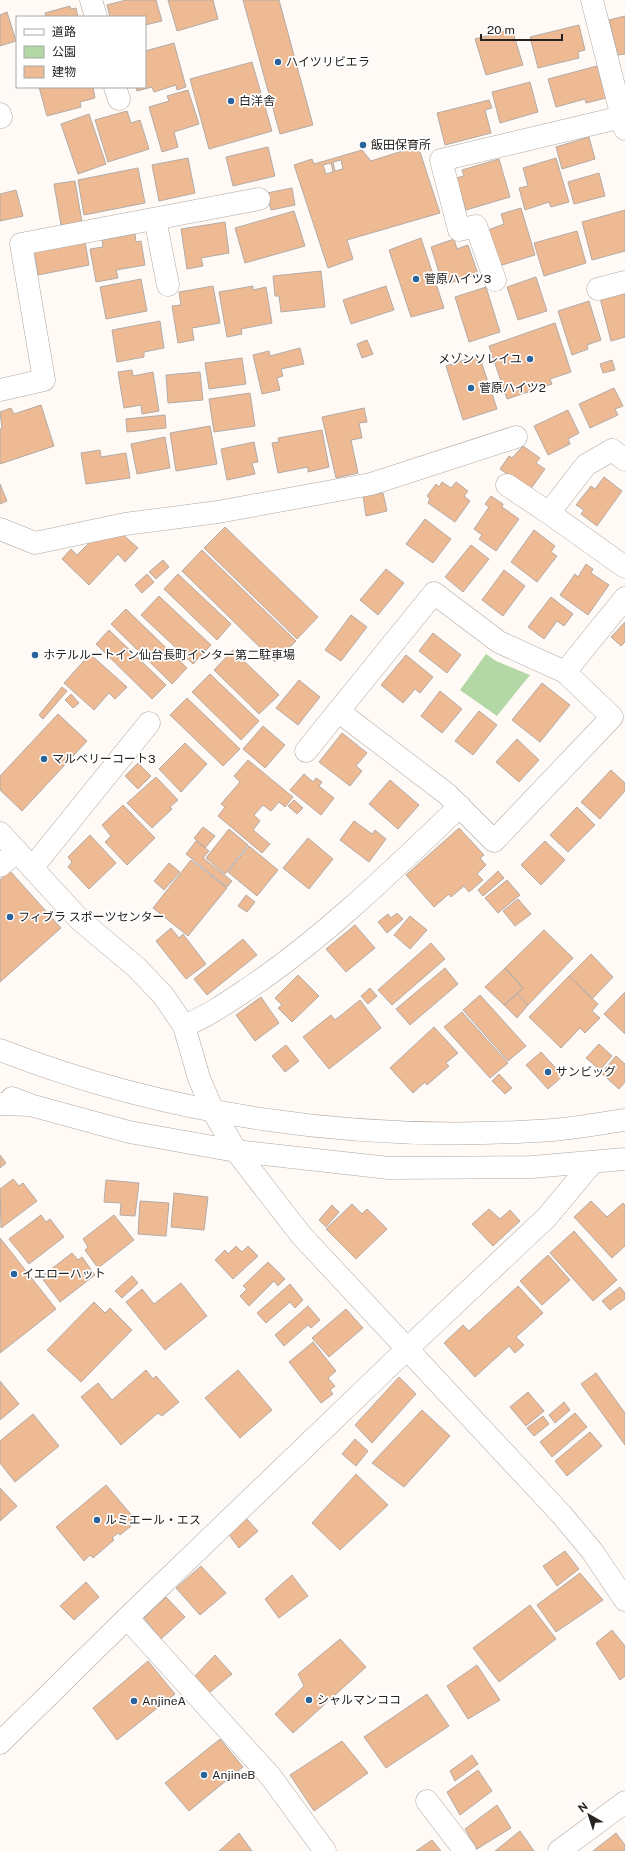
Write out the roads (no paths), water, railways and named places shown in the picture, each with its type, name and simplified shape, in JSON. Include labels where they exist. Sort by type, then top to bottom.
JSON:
[{"type":"main road","points":[[91,0],[96,16]]},
{"type":"main road","points":[[494,280],[476,226],[459,230],[441,160],[623,123],[592,0]]},
{"type":"main road","points":[[0,390],[44,380],[21,244],[259,199]]},
{"type":"main road","points":[[155,219],[168,285]]},
{"type":"main road","points":[[598,289],[625,282]]},
{"type":"main road","points":[[0,529],[35,543],[125,524],[218,512],[371,484],[516,437]]},
{"type":"main road","points":[[548,513],[586,465],[621,451]]},
{"type":"main road","points":[[507,485],[625,566]]},
{"type":"main road","points":[[306,752],[338,711],[434,593],[499,642],[565,672],[612,717],[494,841],[460,806],[338,711]]},
{"type":"main road","points":[[565,672],[625,598]]},
{"type":"main road","points":[[32,868],[149,723]]},
{"type":"main road","points":[[184,1026],[204,1018],[283,965],[370,891],[460,806]]},
{"type":"main road","points":[[0,833],[80,920],[136,967],[163,995],[184,1026],[199,1078],[213,1111],[236,1152],[301,1235],[579,1535],[592,1551],[625,1600]]},
{"type":"main road","points":[[0,866],[17,851]]},
{"type":"main road","points":[[0,1050],[42,1066],[98,1084],[213,1111],[366,1131],[444,1133],[537,1132],[625,1120]]},
{"type":"main road","points":[[0,1093],[30,1105],[129,1132],[236,1152],[389,1168],[532,1167],[625,1159]]},
{"type":"main road","points":[[0,1104],[30,1105]]},
{"type":"main road","points":[[0,1743],[127,1618],[407,1349],[547,1217],[592,1163]]},
{"type":"main road","points":[[127,1618],[271,1778],[325,1851]]},
{"type":"main road","points":[[427,1801],[465,1851]]},
{"type":"main road","points":[[559,1851],[625,1802]]},
{"type":"place","name":"ハイツリビエラ","points":[[278,62]]},
{"type":"place","name":"白洋舎","points":[[231,101]]},
{"type":"place","name":"飯田保育所","points":[[363,145]]},
{"type":"place","name":"菅原ハイツ3","points":[[416,279]]},
{"type":"place","name":"メゾンソレイユ","points":[[530,359]]},
{"type":"place","name":"菅原ハイツ2","points":[[471,388]]},
{"type":"place","name":"ホテルルートイン仙台長町インター第二駐車場","points":[[35,655]]},
{"type":"place","name":"マルベリーコート3","points":[[44,759]]},
{"type":"place","name":"フィブラ スポーツセンター","points":[[10,917]]},
{"type":"place","name":"サンビッグ","points":[[548,1072]]},
{"type":"place","name":"イエローハット","points":[[14,1274]]},
{"type":"place","name":"ルミエール・エス","points":[[97,1520]]},
{"type":"place","name":"シャルマンココ","points":[[309,1700]]},
{"type":"place","name":"AnjineA","points":[[134,1701]]},
{"type":"place","name":"AnjineB","points":[[204,1775]]}]
